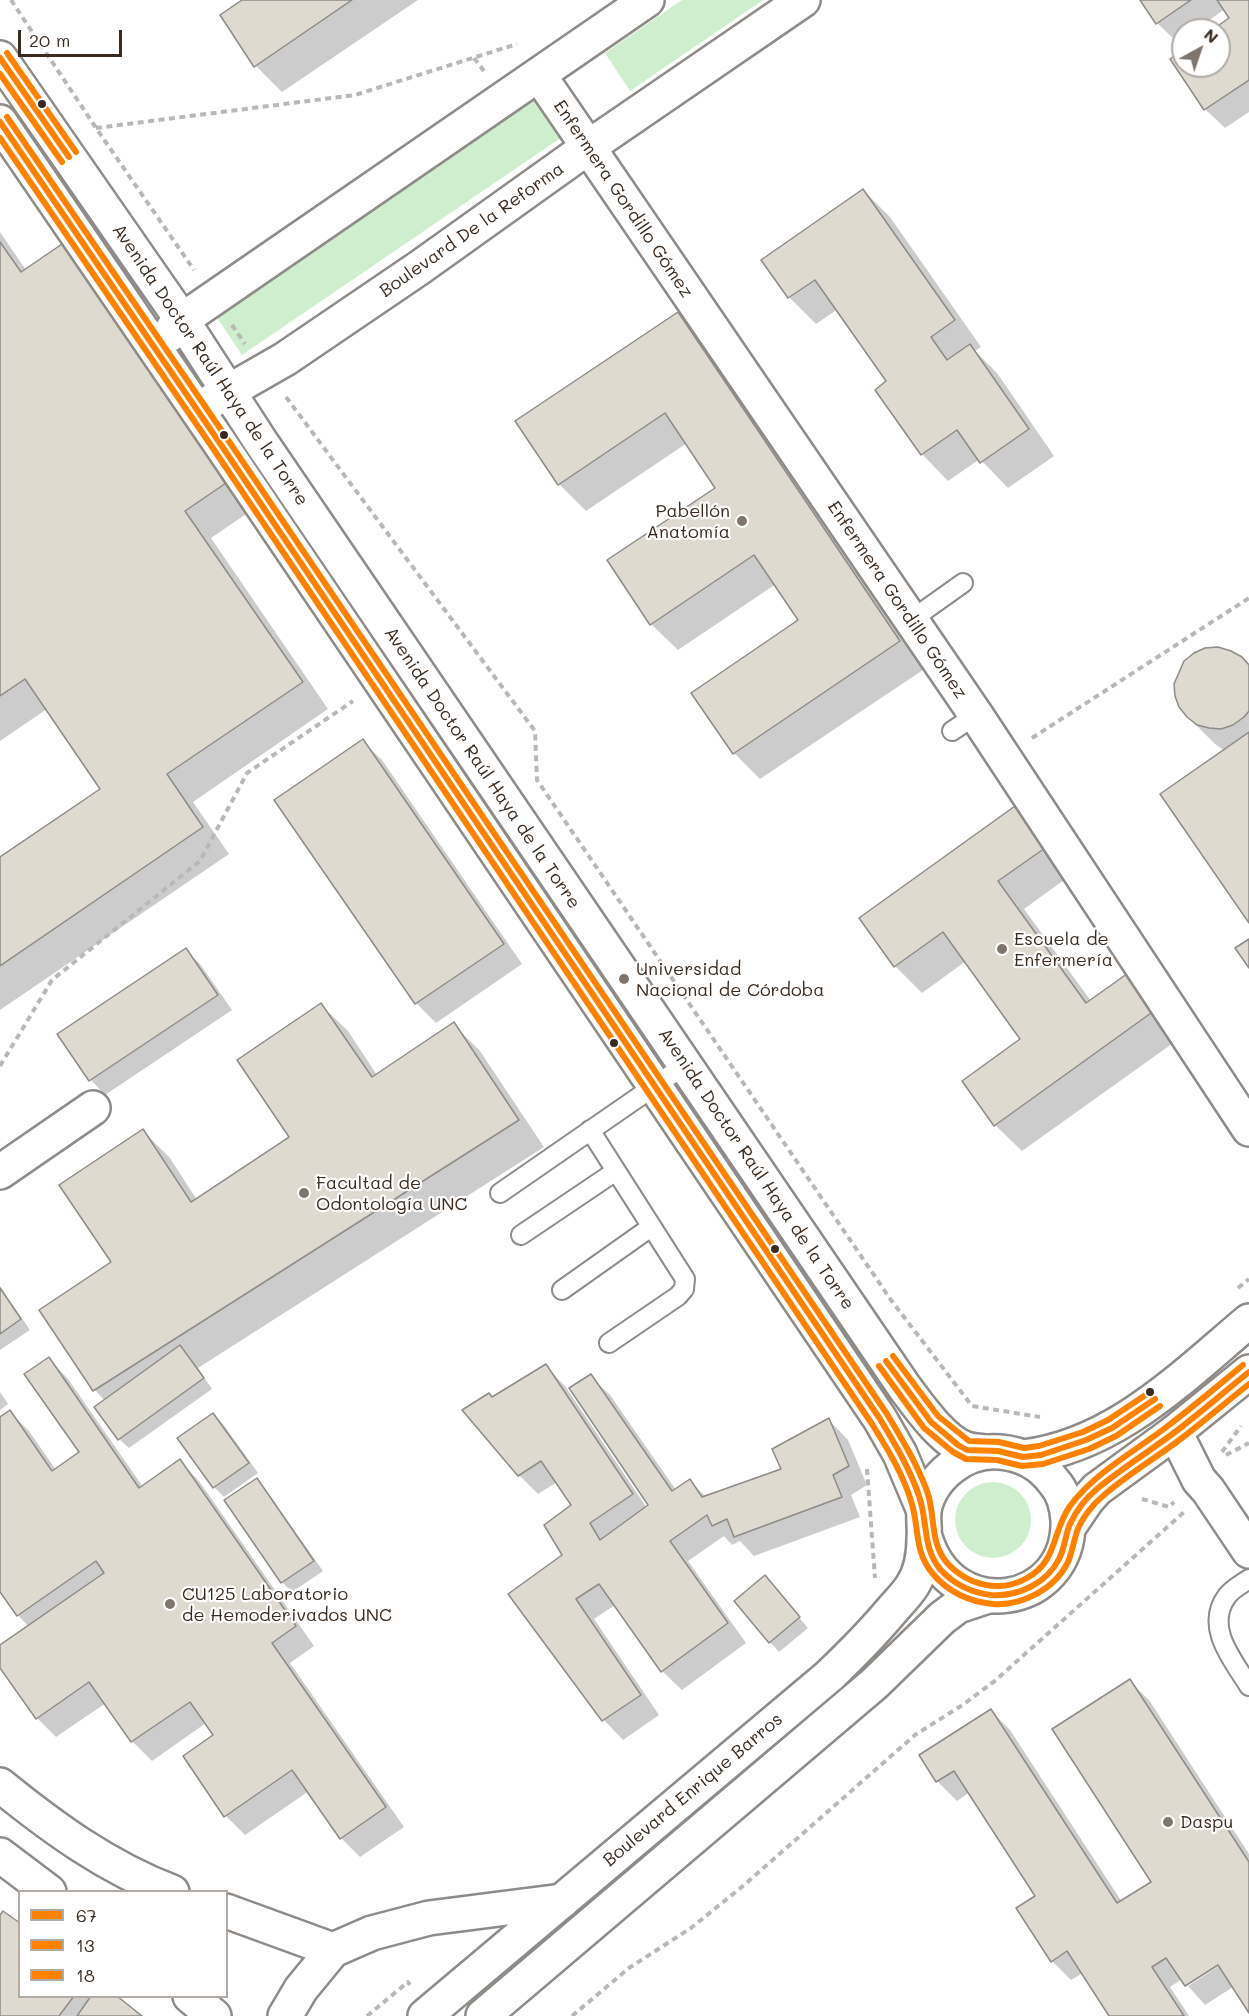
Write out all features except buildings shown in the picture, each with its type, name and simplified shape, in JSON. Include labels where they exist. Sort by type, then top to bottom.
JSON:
[{"type":"street","points":[[161,357],[166,339],[182,320],[647,0]]},
{"type":"street","name":"Boulevard De la Reforma","points":[[193,404],[206,404],[220,398],[285,359],[803,0]]},
{"type":"street","name":"Avenida Doctor Raúl Haya de la Torre","points":[[0,58],[182,320],[261,442],[922,1411],[931,1422],[958,1445],[967,1450],[985,1452]]},
{"type":"street","name":"Enfermera Gordillo Gómez","points":[[539,75],[911,620],[964,723],[1004,756],[1249,1129]]},
{"type":"street","name":"Avenida Doctor Raúl Haya de la Torre","points":[[0,122],[880,1419],[900,1454],[924,1524]]},
{"type":"street","points":[[0,1172],[93,1108]]},
{"type":"street","name":"Boulevard Enrique Barros","points":[[1023,1457],[1041,1455],[1086,1440],[1112,1428],[1154,1400],[1249,1321]]},
{"type":"street","name":"Boulevard Enrique Barros","points":[[1068,1528],[1096,1489],[1174,1432],[1249,1372]]},
{"type":"street","points":[[1174,1432],[1199,1480],[1213,1474],[1249,1551]]},
{"type":"street","name":"Boulevard Enrique Barros","points":[[425,2016],[829,1676],[865,1642],[912,1586],[921,1569],[924,1524],[930,1494],[939,1479],[952,1466],[968,1457],[985,1452],[998,1451],[1023,1457],[1042,1469],[1057,1485],[1068,1514],[1066,1545],[1049,1574],[1036,1585],[1005,1596],[973,1593],[946,1577],[929,1552],[924,1524]]},
{"type":"street","name":"Boulevard Enrique Barros","points":[[483,2016],[874,1684],[942,1618],[958,1606],[988,1596]]},
{"type":"street","points":[[0,1785],[70,1838],[113,1865],[168,1890]]},
{"type":"street","points":[[0,1856],[46,1890]]},
{"type":"street","points":[[285,2016],[301,1989],[333,1950],[372,1933],[429,1918],[562,1901]]},
{"type":"street","points":[[228,1912],[333,1950]]},
{"type":"street","points":[[192,1998],[214,2016]]},
{"type":"lane","points":[[911,620],[963,583]]},
{"type":"lane","points":[[500,1193],[685,1065]]},
{"type":"lane","points":[[590,1130],[685,1280],[684,1289],[678,1296],[609,1343]]},
{"type":"lane","points":[[521,1235],[616,1171]]},
{"type":"lane","points":[[562,1290],[651,1227]]},
{"type":"lane","points":[[1249,1579],[1228,1595],[1219,1611],[1218,1628],[1224,1645],[1249,1686]]},
{"type":"path","points":[[11,0],[96,128],[264,371],[302,416],[536,731],[537,780],[891,1300],[972,1406],[1041,1417]]},
{"type":"path","points":[[96,128],[356,95],[517,44]]},
{"type":"path","points":[[1004,756],[1249,598]]},
{"type":"path","points":[[0,1066],[52,980],[200,861],[247,774],[354,700]]},
{"type":"path","points":[[1232,1293],[1249,1279]]},
{"type":"path","points":[[1213,1474],[1238,1428],[1244,1424]]},
{"type":"path","points":[[572,2016],[629,1968],[691,1928],[915,1735],[964,1704],[996,1680],[1213,1474],[1249,1443]]},
{"type":"green space","points":[[682,0],[763,0],[630,91],[605,53]]},
{"type":"green space","points":[[535,99],[562,137],[242,355],[216,316]]},
{"type":"green space","points":[[993,1482],[1007,1485],[1020,1493],[1028,1506],[1031,1520],[1028,1534],[1020,1547],[1007,1555],[993,1558],[979,1555],[966,1547],[958,1534],[955,1520],[958,1506],[966,1493],[979,1485]]},
{"type":"transit line","name":"18","points":[[7,53],[76,152]]},
{"type":"transit line","name":"67","points":[[0,58],[69,157]]},
{"type":"transit line","name":"13","points":[[0,74],[62,162]]},
{"type":"transit line","name":"18","points":[[7,117],[887,1414],[923,1481],[930,1500],[935,1538],[948,1564],[966,1578],[986,1585],[1007,1585],[1027,1578],[1044,1563],[1064,1516],[1091,1483],[1116,1462],[1178,1418],[1243,1365]]},
{"type":"transit line","name":"67","points":[[0,122],[880,1419],[911,1476],[922,1505],[930,1552],[940,1569],[963,1587],[991,1595],[1011,1594],[1031,1587],[1054,1568],[1063,1550],[1070,1524],[1079,1509],[1098,1488],[1184,1425],[1249,1372]]},
{"type":"transit line","name":"13","points":[[0,138],[210,444],[872,1424],[908,1491],[922,1556],[933,1574],[945,1586],[960,1595],[993,1604],[1026,1599],[1046,1588],[1062,1572],[1068,1562],[1079,1526],[1100,1499],[1249,1384]]},
{"type":"transit line","name":"18","points":[[893,1356],[938,1416],[969,1441],[999,1442],[1024,1448],[1039,1446],[1083,1432],[1108,1420],[1150,1392]]},
{"type":"transit line","name":"67","points":[[886,1361],[931,1422],[967,1450],[998,1451],[1023,1457],[1041,1455],[1086,1440],[1112,1428],[1155,1399]]},
{"type":"transit line","name":"13","points":[[879,1366],[924,1428],[953,1452],[966,1459],[997,1460],[1022,1466],[1043,1464],[1089,1449],[1116,1436],[1160,1406]]},
{"type":"place","name":"Pabellón Anatomía","points":[[742,521]]},
{"type":"place","name":"Escuela de Enfermería","points":[[1002,949]]},
{"type":"place","name":"Universidad Nacional de Córdoba","points":[[624,979]]},
{"type":"place","name":"Facultad de Odontología UNC","points":[[304,1193]]},
{"type":"place","name":"CU125 Laboratorio de Hemoderivados UNC","points":[[170,1604]]},
{"type":"place","name":"Daspu","points":[[1168,1822]]}]
